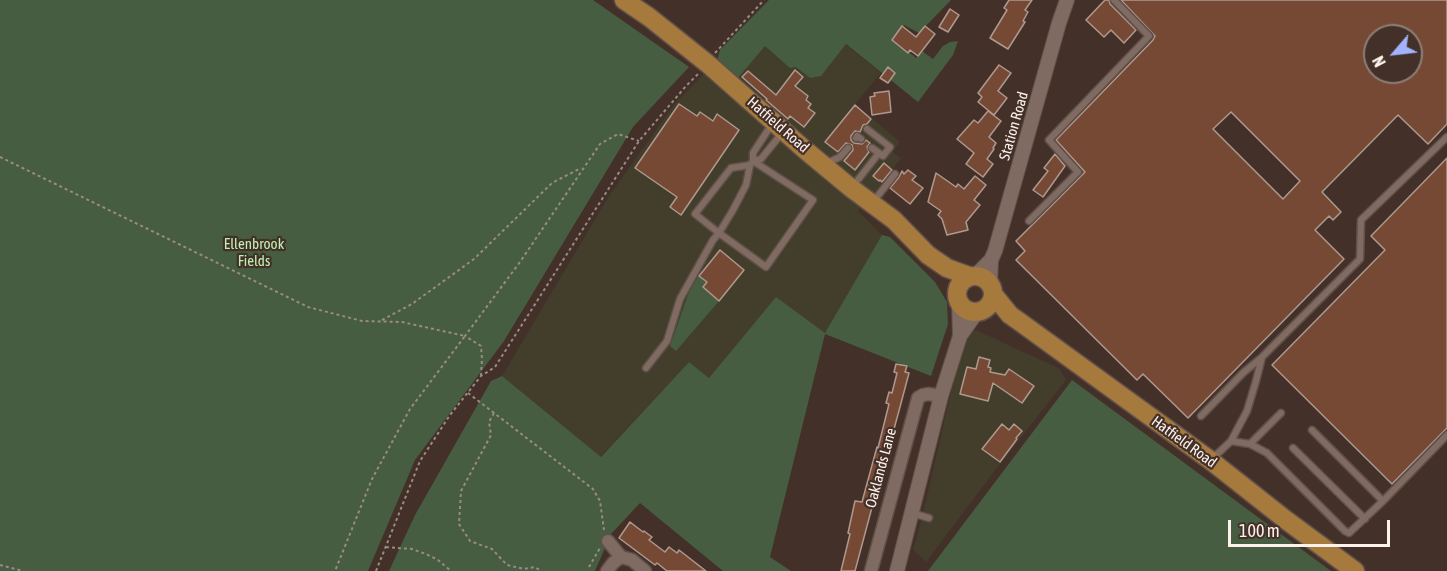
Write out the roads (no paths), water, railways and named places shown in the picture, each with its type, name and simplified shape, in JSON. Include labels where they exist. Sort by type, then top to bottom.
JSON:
[{"type":"main road","name":"Hatfield Road","points":[[624,0],[708,64],[851,188],[894,220],[928,255],[947,268],[982,282],[1010,315],[1210,460],[1355,571]]},
{"type":"main road","name":"Hatfield Road","points":[[928,255],[940,276],[958,299]]},
{"type":"main road","points":[[982,282],[990,305],[979,312],[967,311],[958,299],[959,284],[982,282]]},
{"type":"main road","name":"Hatfield Road","points":[[979,312],[1010,315]]},
{"type":"street","name":"Station Road","points":[[982,282],[996,251],[1066,0]]},
{"type":"street","points":[[897,571],[941,396],[960,336],[958,299]]},
{"type":"street","points":[[960,336],[979,312]]},
{"type":"street","name":"Oaklands Lane","points":[[870,571],[918,398],[928,394],[941,396]]},
{"type":"street","points":[[607,539],[621,558]]},
{"type":"street","points":[[607,571],[621,558],[632,560],[645,571]]},
{"type":"lane","points":[[1029,222],[1078,172],[1049,140],[1149,36],[1114,0]]},
{"type":"lane","points":[[752,163],[813,200],[766,267],[695,214],[731,168],[761,159],[779,126]]},
{"type":"lane","points":[[646,368],[667,341],[681,299],[746,185],[753,153],[779,126]]},
{"type":"lane","points":[[867,129],[890,147],[883,156],[873,148]]},
{"type":"lane","points":[[1201,416],[1360,259],[1361,220],[1447,137]]},
{"type":"lane","points":[[824,165],[845,155],[848,148]]},
{"type":"lane","points":[[851,188],[879,153]]},
{"type":"lane","points":[[865,157],[872,162]]},
{"type":"lane","points":[[859,166],[865,171]]},
{"type":"lane","points":[[872,204],[895,174]]},
{"type":"lane","points":[[1210,460],[1231,441],[1247,411],[1262,357]]},
{"type":"lane","points":[[1250,444],[1281,413]]},
{"type":"lane","points":[[1312,430],[1383,501]]},
{"type":"lane","points":[[1231,441],[1250,444],[1268,453],[1349,533],[1447,435]]},
{"type":"lane","points":[[1293,448],[1365,519]]},
{"type":"lane","points":[[911,513],[928,518]]},
{"type":"park label","name":"Ellenbrook Fields","points":[[254,252]]}]
